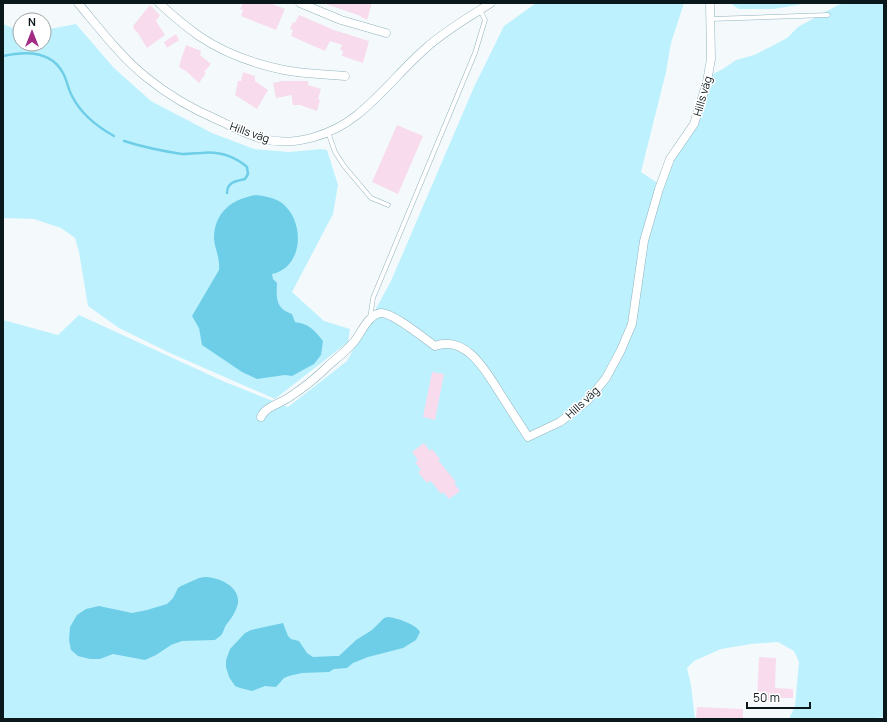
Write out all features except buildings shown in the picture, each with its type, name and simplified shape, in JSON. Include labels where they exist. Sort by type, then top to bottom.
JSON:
[{"type":"street","name":"Hills väg","points":[[78,3],[120,52],[145,76],[176,99],[206,115],[240,130],[262,139],[273,141],[298,141],[338,128],[357,115],[426,48],[463,20],[491,3]]},
{"type":"street","points":[[159,3],[200,37],[241,58],[286,70],[345,76]]},
{"type":"street","points":[[300,3],[341,20],[386,33]]},
{"type":"street","name":"Hills väg","points":[[370,319],[377,314],[384,312],[390,314],[435,346],[446,343],[454,344],[469,352],[486,371],[528,437],[560,422],[588,400],[606,378],[621,350],[632,324],[644,241],[659,189],[670,159],[694,124],[707,82],[711,59],[710,3]]},
{"type":"street","points":[[261,417],[263,412],[287,398],[317,377],[353,343],[370,319]]},
{"type":"lane","points":[[370,319],[373,298],[475,53],[485,20],[480,10]]},
{"type":"lane","points":[[711,18],[828,15]]},
{"type":"lane","points":[[328,132],[335,152],[344,166],[371,198],[388,205]]},
{"type":"shaded area","points":[[536,3],[684,3],[671,43],[666,72],[641,172],[662,186],[674,159],[699,119],[713,74],[736,60],[754,55],[787,38],[798,27],[838,5],[844,3],[884,3],[884,717],[868,719],[789,719],[795,706],[799,662],[794,651],[778,642],[751,644],[721,649],[694,661],[687,668],[691,685],[695,719],[3,719],[3,320],[58,335],[79,315],[225,382],[288,407],[347,361],[391,281],[474,87],[504,26]]},
{"type":"shaded area","points":[[730,3],[808,3],[774,9],[739,9]]},
{"type":"shaded area","points":[[3,24],[12,28],[12,52],[52,52],[52,28],[76,24],[114,68],[151,101],[212,133],[254,149],[289,152],[321,149],[327,150],[338,185],[333,214],[292,292],[324,321],[350,329],[348,342],[275,399],[170,353],[119,328],[88,306],[79,252],[75,238],[61,228],[34,219],[3,218]]},
{"type":"water","points":[[256,195],[270,198],[282,203],[290,211],[298,232],[298,243],[295,254],[290,263],[282,270],[272,274],[273,279],[277,283],[278,302],[283,309],[292,314],[295,322],[304,324],[311,328],[323,341],[321,355],[314,364],[292,376],[285,375],[257,379],[242,372],[202,345],[199,328],[192,316],[219,270],[219,261],[214,239],[217,221],[226,208],[232,204],[247,197]]},
{"type":"water","points":[[205,577],[222,581],[232,587],[238,597],[235,612],[225,626],[221,635],[215,640],[182,641],[171,645],[145,660],[113,654],[100,659],[90,659],[78,656],[71,650],[69,640],[70,627],[77,615],[86,609],[99,606],[132,613],[147,610],[167,604],[173,598],[178,588],[199,578]]},
{"type":"water","points":[[388,617],[415,626],[420,632],[416,640],[403,648],[368,657],[353,663],[347,668],[334,669],[329,672],[302,673],[289,676],[284,678],[276,687],[265,686],[252,691],[235,686],[229,677],[226,667],[226,660],[230,649],[245,633],[251,630],[283,623],[288,636],[291,639],[299,641],[307,653],[313,657],[339,656],[356,640],[372,630],[384,618]]},
{"type":"waterway","points":[[3,56],[28,53],[45,56],[52,60],[58,65],[63,73],[71,93],[84,114],[95,124],[114,136]]},
{"type":"waterway","points":[[124,141],[153,149],[182,154],[214,153],[226,155],[237,160],[247,167],[248,174],[245,179],[235,181],[230,184],[227,189],[227,193]]}]
